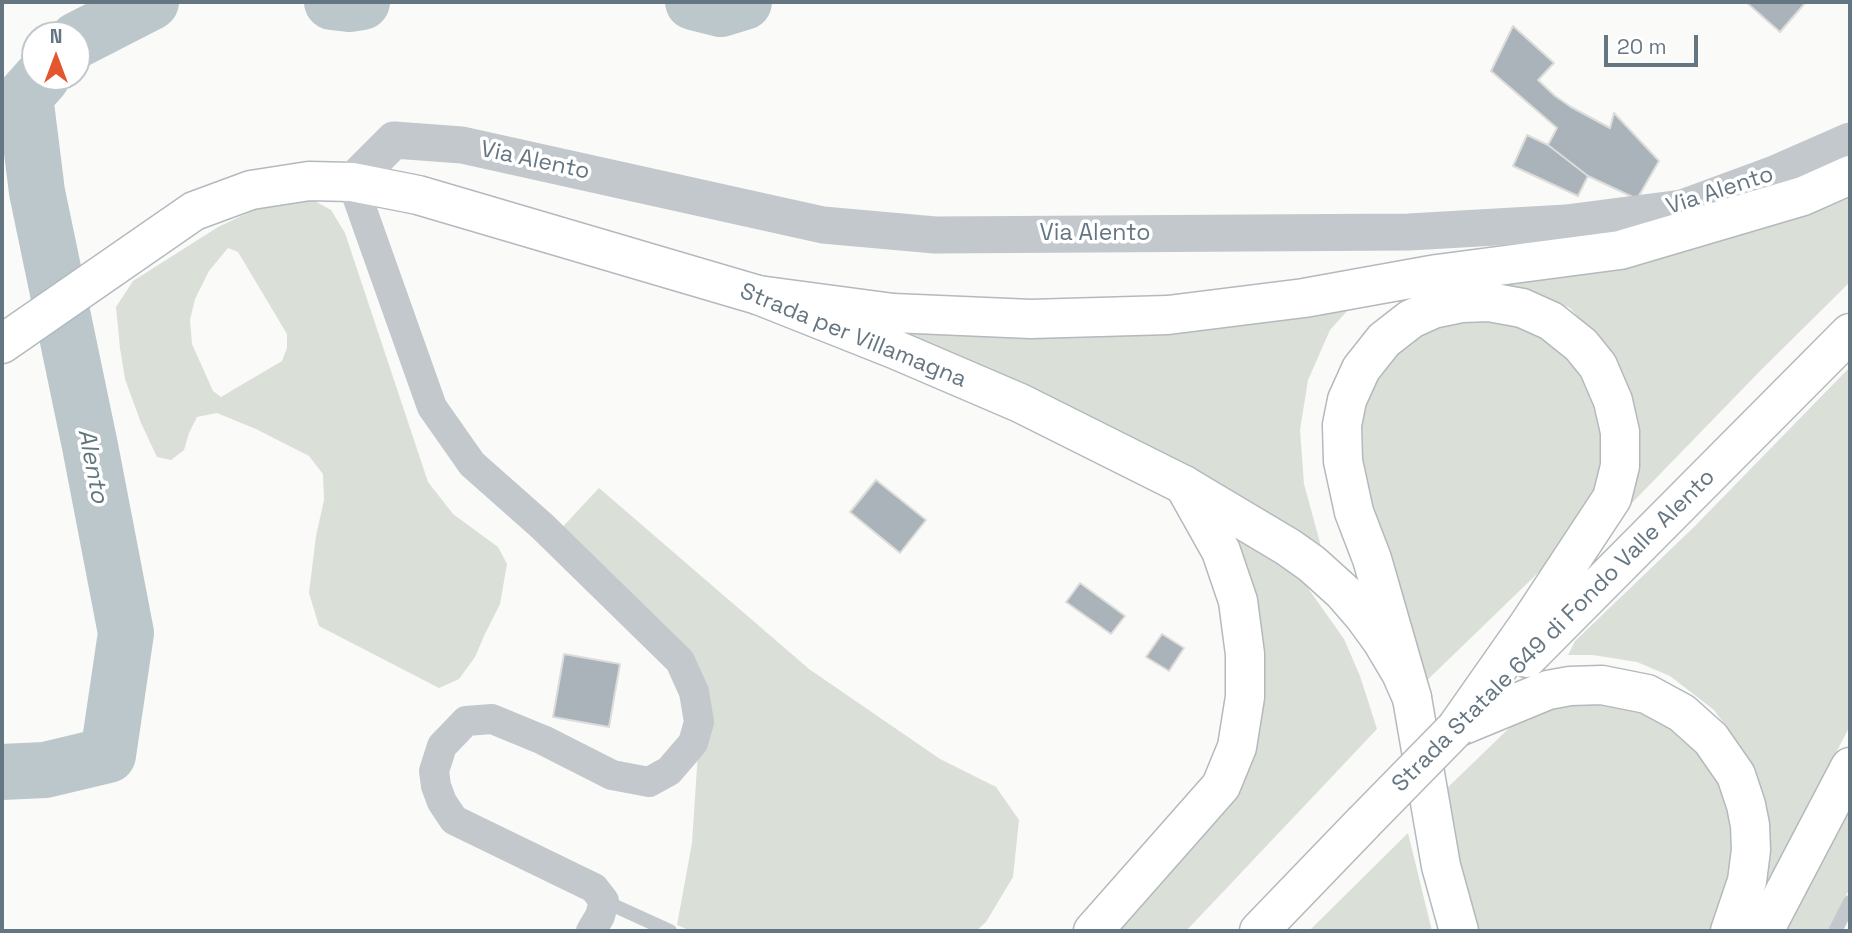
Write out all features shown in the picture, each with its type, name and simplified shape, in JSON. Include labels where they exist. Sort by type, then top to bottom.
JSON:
[{"type":"main road","points":[[758,295],[893,313],[1031,319],[1168,315],[1304,299],[1437,274],[1620,250],[1803,196],[1850,175]]},
{"type":"main road","name":"Strada per Villamagna","points":[[4,343],[194,211],[251,190],[309,181],[352,183],[418,194],[758,295],[894,349],[1020,404],[1184,485],[1296,552],[1334,584],[1363,615],[1382,641],[1412,698],[1441,866],[1460,931]]},
{"type":"main road","points":[[1363,615],[1320,452],[1320,417],[1328,382],[1343,351],[1369,317],[1401,293],[1437,274]]},
{"type":"main road","points":[[1412,698],[1372,559],[1354,512],[1343,461],[1342,425],[1347,400],[1361,369],[1384,340],[1411,319],[1433,309],[1462,303],[1489,302],[1522,308],[1551,321],[1581,345],[1598,366],[1613,401],[1620,432],[1620,466],[1612,498],[1456,728]]},
{"type":"main road","name":"Strada Statale 649 di Fondo Valle Alento","points":[[1259,931],[1456,728],[1850,333]]},
{"type":"main road","points":[[1093,931],[1220,786],[1237,747],[1245,697],[1245,654],[1238,601],[1220,551],[1184,485]]},
{"type":"main road","points":[[1456,728],[1548,690],[1570,686],[1602,685],[1647,694],[1682,713],[1712,739],[1735,775],[1746,805],[1751,850],[1747,881],[1755,931]]},
{"type":"main road","points":[[1755,931],[1850,767]]},
{"type":"street","name":"Via Alento","points":[[352,183],[394,140],[462,145],[822,225],[922,234],[1409,232],[1566,223],[1682,208],[1777,173],[1850,141]]},
{"type":"street","points":[[352,183],[432,407],[472,464],[542,526],[680,660],[694,692],[699,722],[693,743],[669,771],[649,782],[612,775],[543,740],[492,719],[466,721],[442,746],[434,771],[436,786],[442,802],[454,820],[594,888],[604,901],[600,916],[591,931]]},
{"type":"lane","points":[[604,901],[670,931]]},
{"type":"lane","points":[[1835,931],[1850,902]]},
{"type":"shaded area","points":[[1850,194],[1850,282],[1630,505],[1636,461],[1600,341],[1570,308],[1532,291],[1482,279],[1656,256],[1803,217]]},
{"type":"shaded area","points":[[289,199],[313,200],[331,210],[345,233],[428,482],[453,514],[498,547],[507,564],[500,604],[475,657],[459,679],[439,688],[319,626],[309,593],[316,536],[324,500],[323,474],[309,456],[217,413],[197,417],[184,450],[171,460],[157,457],[141,423],[125,379],[116,307],[133,281],[218,227],[252,211]],"holes":[[[228,248],[238,252],[287,334],[287,348],[282,361],[221,397],[213,391],[192,344],[190,320],[195,299],[209,271]]]},
{"type":"shaded area","points":[[1356,301],[1330,330],[1308,380],[1300,430],[1304,484],[1322,550],[1237,494],[868,324]]},
{"type":"shaded area","points":[[1505,313],[1574,352],[1603,408],[1605,485],[1570,542],[1418,689],[1368,513],[1354,413],[1371,374],[1430,320]]},
{"type":"shaded area","points":[[1850,367],[1850,726],[1764,888],[1754,782],[1741,747],[1714,710],[1670,676],[1637,662],[1593,655],[1568,655],[1575,641],[1695,526]]},
{"type":"shaded area","points":[[599,488],[809,669],[940,759],[996,787],[1019,820],[1013,877],[986,922],[976,931],[691,931],[677,925],[692,843],[701,707],[556,534]]},
{"type":"shaded area","points":[[1217,527],[1258,547],[1305,584],[1344,639],[1360,676],[1377,729],[1186,931],[1114,931],[1243,757]]},
{"type":"shaded area","points":[[1586,695],[1674,716],[1732,789],[1738,833],[1720,931],[1477,931],[1444,791],[1532,706]]},
{"type":"shaded area","points":[[1850,775],[1850,888],[1827,931],[1767,931]]},
{"type":"shaded area","points":[[1408,833],[1432,931],[1309,931]]},
{"type":"building","points":[[1746,2],[1806,2],[1780,32]]},
{"type":"building","points":[[1513,26],[1554,63],[1538,80],[1555,96],[1610,128],[1614,113],[1659,161],[1637,199],[1588,176],[1548,145],[1557,128],[1491,71]]},
{"type":"building","points":[[1527,135],[1548,145],[1588,176],[1578,196],[1513,166]]},
{"type":"building","points":[[876,480],[926,520],[900,553],[850,512]]},
{"type":"building","points":[[1080,583],[1125,616],[1111,634],[1066,602]]},
{"type":"building","points":[[1162,634],[1184,648],[1169,671],[1146,657]]},
{"type":"building","points":[[564,654],[620,664],[609,727],[553,717]]},
{"type":"waterway","name":"Alento","points":[[135,2],[141,7]]},
{"type":"waterway","name":"Alento","points":[[91,33],[151,2]]},
{"type":"waterway","name":"Alento","points":[[332,2],[362,2]]},
{"type":"waterway","name":"Alento","points":[[693,2],[721,9],[744,2]]},
{"type":"waterway","name":"Alento","points":[[2,772],[45,770],[108,755],[126,633],[37,192],[25,96],[29,91]]}]
